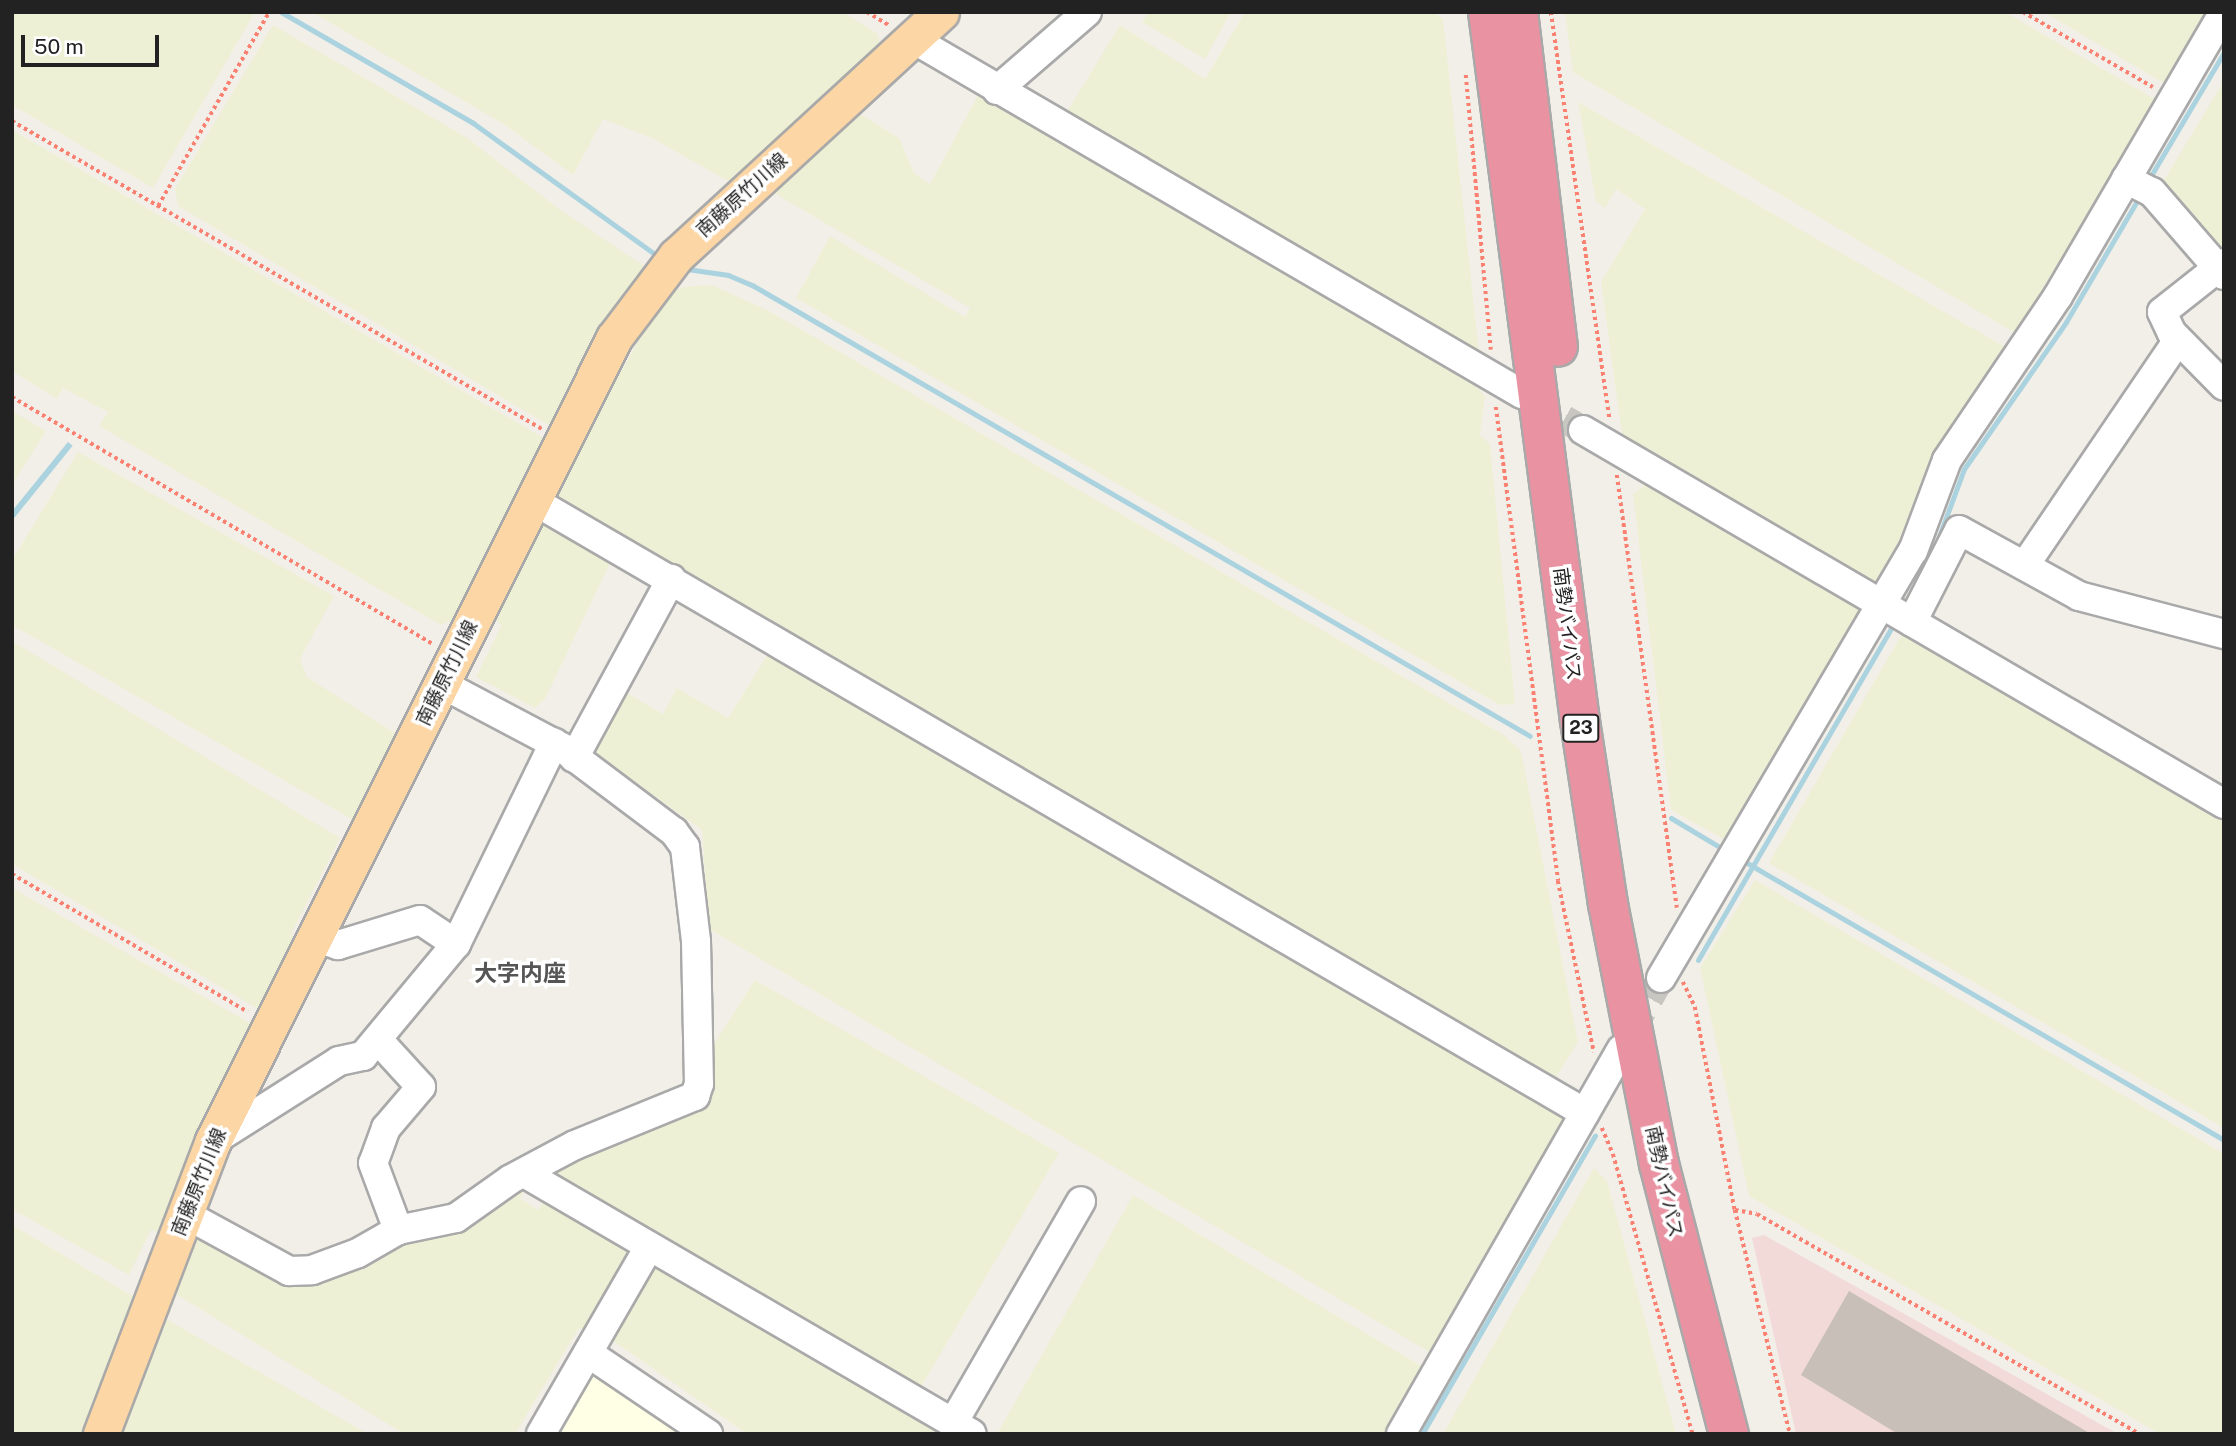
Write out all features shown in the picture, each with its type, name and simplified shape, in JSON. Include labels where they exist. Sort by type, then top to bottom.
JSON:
[{"type":"highway","name":"南勢バイパス","points":[[1488,12],[1580,722],[1608,904],[1662,1177],[1730,1434]]},
{"type":"highway","name":"南勢バイパス","points":[[1518,12],[1575,493],[1625,858],[1678,1140],[1756,1434]]},
{"type":"main road","name":"南藤原竹川線","points":[[101,1434],[213,1141],[614,338],[671,262],[941,12]]},
{"type":"street","points":[[997,90],[1087,12]]},
{"type":"street","points":[[1897,613],[1913,551],[1947,460],[2137,185],[2173,99],[2224,12]]},
{"type":"street","points":[[913,39],[1522,394]]},
{"type":"street","points":[[2137,185],[2222,268],[2162,312],[2178,340],[2224,386]]},
{"type":"street","points":[[2025,565],[2178,340]]},
{"type":"street","points":[[1583,430],[2224,804]]},
{"type":"street","points":[[534,501],[1586,1113]]},
{"type":"street","points":[[1664,974],[1734,855],[1897,613],[1959,530],[2079,596],[2224,634]]},
{"type":"street","points":[[213,1141],[339,1062],[363,1056],[379,1041],[456,944],[564,751],[671,579]]},
{"type":"street","points":[[186,1213],[289,1271],[312,1270],[347,1257],[398,1230],[457,1217],[524,1173],[575,1145],[682,1105],[695,1096],[699,1084],[696,941],[685,848],[674,832],[448,670]]},
{"type":"street","points":[[316,938],[338,945],[383,928],[420,920],[456,944]]},
{"type":"street","points":[[379,1041],[421,1087],[386,1128],[373,1163],[398,1230]]},
{"type":"street","points":[[1401,1434],[1616,1059]]},
{"type":"street","points":[[524,1173],[963,1428],[1082,1201]]},
{"type":"street","points":[[541,1434],[649,1247]]},
{"type":"street","points":[[588,1353],[708,1434]]},
{"type":"path","points":[[1551,12],[1677,908],[1695,923]]},
{"type":"path","points":[[2023,12],[2173,99]]},
{"type":"path","points":[[158,206],[269,13]]},
{"type":"path","points":[[1465,68],[1493,377],[1558,881],[1592,1050],[1616,1059]]},
{"type":"path","points":[[12,121],[562,441]]},
{"type":"path","points":[[12,397],[448,670]]},
{"type":"path","points":[[12,874],[271,1026]]},
{"type":"path","points":[[1664,974],[1691,992],[1735,1210],[1790,1434]]},
{"type":"path","points":[[1586,1113],[1599,1124],[1613,1153],[1693,1434]]},
{"type":"path","points":[[1735,1210],[1758,1214],[2139,1434]]},
{"type":"shaded area","points":[[12,12],[254,14],[153,188],[12,105]]},
{"type":"shaded area","points":[[312,12],[842,12],[878,34],[880,46],[733,184],[652,138],[603,119],[573,175],[505,125]]},
{"type":"shaded area","points":[[1149,12],[1231,12],[1205,59],[1142,22]]},
{"type":"shaded area","points":[[1245,12],[1433,12],[1443,19],[1479,353],[1065,115],[1120,25],[1205,79]]},
{"type":"shaded area","points":[[1565,12],[2005,12],[2158,101],[2015,333],[1573,72]]},
{"type":"shaded area","points":[[2044,12],[2214,12],[2172,88]]},
{"type":"shaded area","points":[[273,25],[466,137],[559,209],[650,270],[561,425],[550,426],[178,206],[175,189]]},
{"type":"shaded area","points":[[2224,81],[2224,246],[2219,250],[2161,185]]},
{"type":"shaded area","points":[[981,90],[1468,375],[1485,397],[1480,435],[1490,444],[1515,704],[1500,705],[796,298],[830,236],[965,317],[970,308],[767,189],[849,107],[899,138],[914,173],[930,184]]},
{"type":"shaded area","points":[[1578,102],[2007,348],[1938,448],[1901,544],[1876,589],[1623,442],[1601,282],[1645,209],[1616,189],[1605,208],[1596,201]]},
{"type":"shaded area","points":[[12,130],[542,437],[549,448],[458,617],[441,625],[99,426],[108,412],[63,388],[57,399],[12,371]]},
{"type":"shaded area","points":[[712,285],[769,311],[1504,735],[1521,751],[1578,1042],[1553,1082],[548,498],[664,297],[682,287]]},
{"type":"shaded area","points":[[12,411],[46,431],[12,485]]},
{"type":"shaded area","points":[[78,452],[334,596],[300,659],[307,677],[398,735],[355,821],[12,625],[12,560]]},
{"type":"shaded area","points":[[1650,482],[1866,609],[1731,843],[1671,810],[1633,494]]},
{"type":"shaded area","points":[[534,517],[614,555],[545,699],[535,708],[476,677],[501,626],[489,608]]},
{"type":"shaded area","points":[[1902,634],[2224,820],[2224,1128],[1769,863]]},
{"type":"shaded area","points":[[12,641],[340,838],[291,934],[299,942],[260,1010],[12,864]]},
{"type":"shaded area","points":[[770,651],[1574,1113],[1431,1353],[709,929],[702,830],[595,753],[625,692],[663,714],[677,688],[728,718]]},
{"type":"shaded area","points":[[1755,880],[2224,1154],[2224,1434],[2160,1434],[1749,1196],[1700,968]]},
{"type":"shaded area","points":[[12,888],[255,1026],[163,1234],[151,1230],[129,1275],[12,1209]]},
{"type":"shaded area","points":[[755,980],[1059,1153],[918,1392],[552,1182],[548,1170],[687,1113],[707,1055]]},
{"type":"shaded area","points":[[1594,1168],[1607,1181],[1676,1434],[1443,1434]]},
{"type":"shaded area","points":[[518,1183],[527,1186],[520,1198],[538,1210],[545,1199],[629,1246],[634,1253],[588,1331],[579,1328],[515,1434],[404,1434],[174,1293],[194,1230],[290,1285],[361,1266],[391,1244],[465,1229]]},
{"type":"shaded area","points":[[1133,1195],[1423,1367],[1385,1434],[997,1434]]},
{"type":"shaded area","points":[[12,1225],[138,1299],[89,1434],[12,1434]]},
{"type":"shaded area","points":[[1764,1235],[2118,1434],[1796,1434],[1752,1238]]},
{"type":"shaded area","points":[[660,1263],[951,1434],[747,1434],[609,1338],[650,1264]]},
{"type":"shaded area","points":[[159,1315],[368,1434],[113,1434]]},
{"type":"shaded area","points":[[589,1370],[695,1434],[551,1434]]},
{"type":"water","points":[[68,442],[73,446],[12,521],[12,511]]},
{"type":"building","points":[[1849,1291],[2091,1434],[1898,1434],[1801,1375]]},
{"type":"waterway","points":[[281,12],[473,123],[659,257]]},
{"type":"waterway","points":[[2149,179],[2224,52]]},
{"type":"waterway","points":[[1934,550],[1964,469],[2066,322],[2141,194]]},
{"type":"waterway","points":[[680,268],[728,275],[752,285],[1530,736]]},
{"type":"waterway","points":[[1698,960],[1894,623]]},
{"type":"waterway","points":[[1671,818],[1728,852]]},
{"type":"waterway","points":[[1742,860],[2224,1140]]},
{"type":"waterway","points":[[1422,1434],[1595,1135]]},
{"type":"tunnel","points":[[1528,398],[1583,430]]},
{"type":"tunnel","points":[[1629,1035],[1661,978]]},
{"type":"district","name":"大字内座","points":[[520,973]]}]
